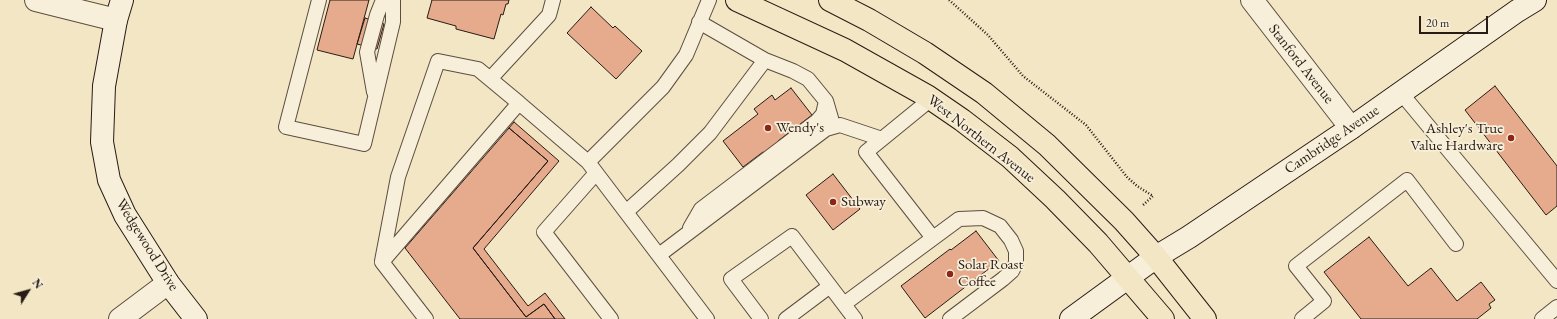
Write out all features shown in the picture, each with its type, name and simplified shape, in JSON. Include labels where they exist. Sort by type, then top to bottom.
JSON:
[{"type":"main road","name":"West Northern Avenue","points":[[737,0],[845,50],[931,99],[962,120],[1021,168],[1066,210],[1098,242],[1163,319]]},
{"type":"main road","points":[[830,0],[869,20],[925,53],[984,93],[1047,145],[1104,200],[1156,257],[1205,319]]},
{"type":"street","points":[[36,0],[119,10]]},
{"type":"street","name":"Stanford Avenue","points":[[1252,0],[1351,128]]},
{"type":"street","name":"Cambridge Avenue","points":[[1071,319],[1156,257],[1196,233],[1351,128],[1517,11],[1535,0]]},
{"type":"street","name":"Wedgewood Drive","points":[[119,10],[104,86],[102,142],[109,180],[125,215],[168,283],[196,319]]},
{"type":"street","points":[[120,319],[168,283]]},
{"type":"lane","points":[[319,0],[286,127],[364,144],[393,22],[393,0]]},
{"type":"lane","points":[[375,98],[367,52],[377,15],[383,0]]},
{"type":"lane","points":[[490,79],[549,15],[553,0]]},
{"type":"lane","points":[[611,319],[544,232],[592,168],[663,87],[686,55],[709,0]]},
{"type":"lane","points":[[699,22],[765,60],[793,71],[808,79],[826,101],[831,118],[826,129]]},
{"type":"lane","points":[[626,212],[710,133],[765,60]]},
{"type":"lane","points":[[426,319],[382,262],[398,177],[438,61],[478,68],[592,168],[707,319]]},
{"type":"lane","points":[[1401,93],[1557,281]]},
{"type":"lane","points":[[931,99],[866,152],[933,238]]},
{"type":"lane","points":[[685,236],[701,210],[817,120],[823,114],[826,101]]},
{"type":"lane","points":[[382,262],[519,103]]},
{"type":"lane","points":[[659,255],[826,129],[840,125],[882,139]]},
{"type":"lane","points":[[1302,319],[1324,301],[1296,266],[1407,180],[1456,244]]},
{"type":"lane","points":[[844,304],[959,219],[983,218],[1000,226],[1011,240],[1016,251],[1016,263],[1012,271],[950,319]]},
{"type":"lane","points":[[761,319],[731,280],[792,236],[855,319]]},
{"type":"lane","points":[[786,319],[830,286]]},
{"type":"lane","points":[[1542,319],[1557,307]]},
{"type":"path","points":[[949,0],[988,35],[1023,76],[1086,125],[1127,177],[1137,186],[1153,196],[1139,209]]},
{"type":"building","points":[[330,0],[369,0],[353,59],[317,50]]},
{"type":"building","points":[[432,0],[509,0],[508,4],[506,4],[503,15],[501,14],[494,39],[456,29],[456,26],[427,18]]},
{"type":"building","points":[[591,7],[613,28],[615,26],[642,51],[616,79],[567,33]]},
{"type":"building","points":[[365,18],[384,24],[377,49],[357,44]]},
{"type":"building","name":"Ashley's True Value Hardware","points":[[1495,86],[1557,166],[1557,206],[1546,215],[1465,110]]},
{"type":"building","name":"Wendy's","points":[[791,88],[812,115],[765,153],[763,152],[743,167],[723,141],[758,114],[754,109],[772,95],[775,100]]},
{"type":"building","points":[[514,122],[559,161],[484,249],[528,306],[545,293],[565,319],[555,319],[544,304],[526,317],[473,248],[548,161],[509,128]]},
{"type":"building","points":[[509,128],[548,161],[473,248],[526,317],[544,304],[555,319],[460,319],[405,248]]},
{"type":"building","name":"Subway","points":[[833,174],[860,209],[833,230],[806,195]]},
{"type":"building","name":"Solar Roast Coffee","points":[[976,231],[999,261],[925,318],[901,286]]},
{"type":"building","points":[[1369,237],[1408,286],[1431,268],[1457,301],[1481,282],[1495,300],[1489,304],[1491,308],[1477,319],[1361,319],[1324,272]]},
{"type":"place","name":"Wendy's","points":[[768,128]]},
{"type":"place","name":"Ashley's True Value Hardware","points":[[1511,138]]},
{"type":"place","name":"Subway","points":[[833,202]]},
{"type":"place","name":"Solar Roast Coffee","points":[[950,274]]}]
